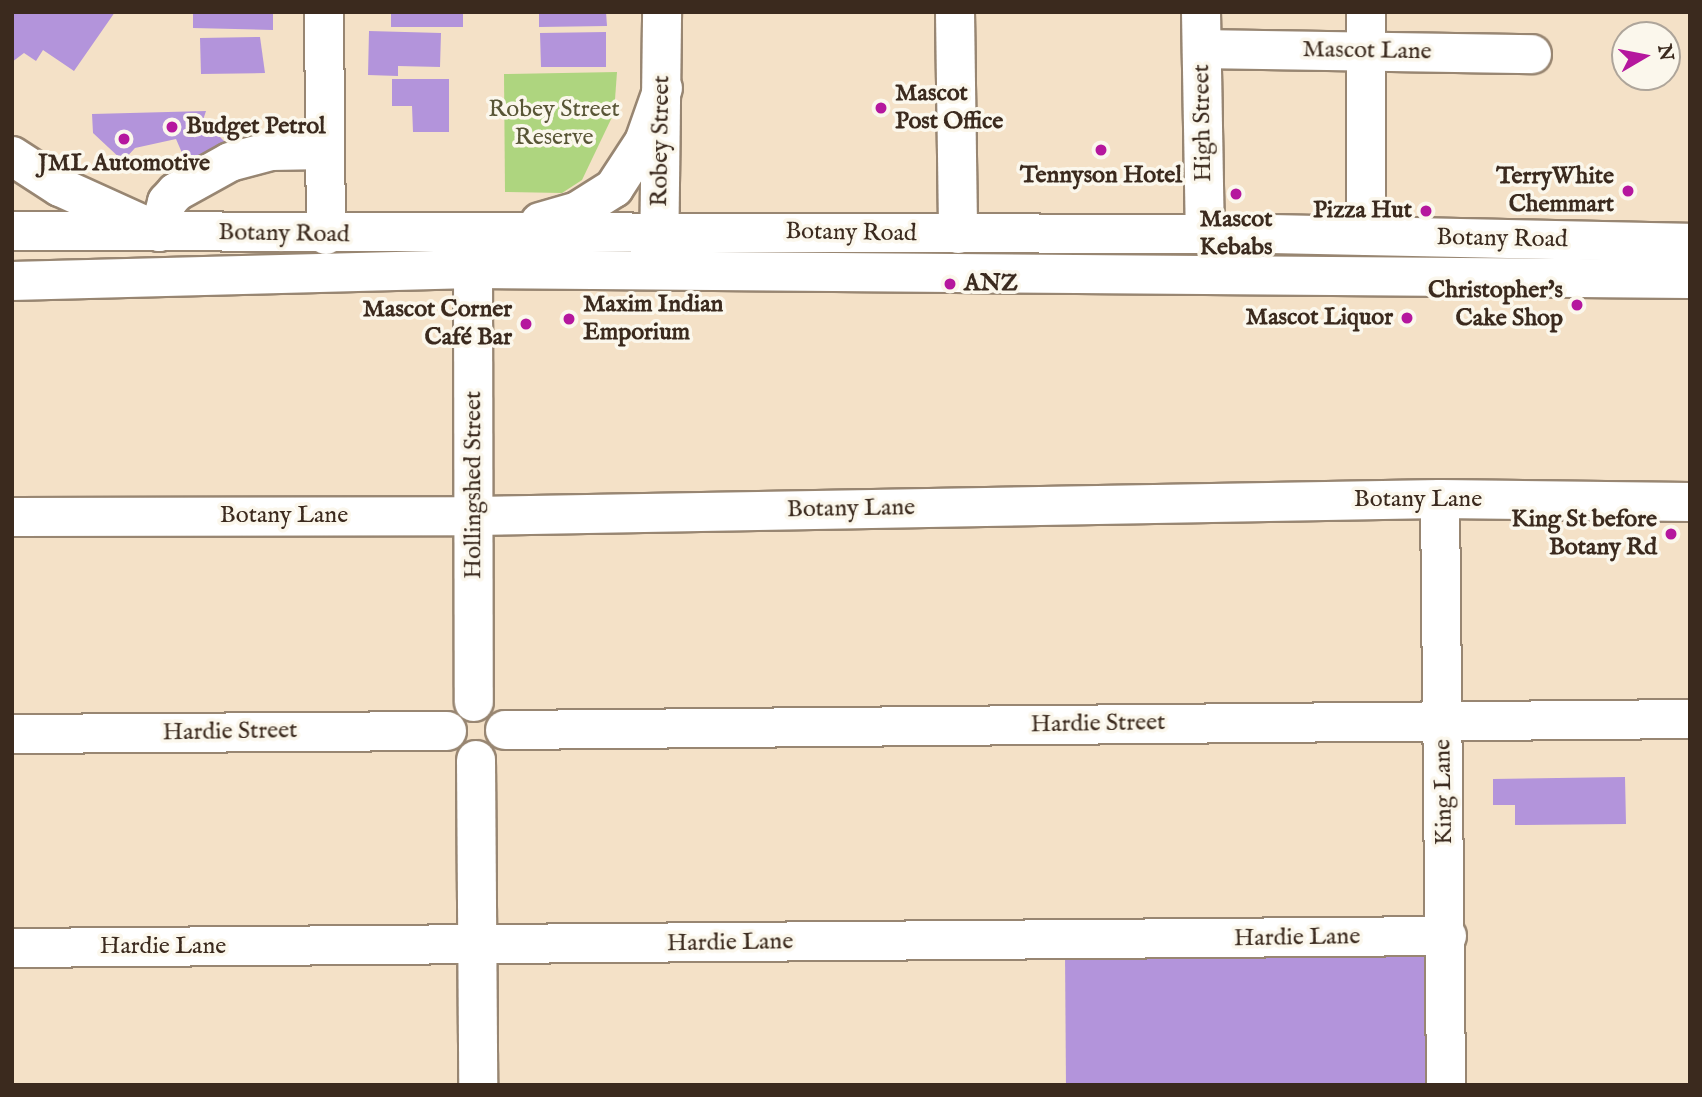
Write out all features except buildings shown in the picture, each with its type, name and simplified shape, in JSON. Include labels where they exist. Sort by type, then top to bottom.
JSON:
[{"type":"street","points":[[324,12],[326,235]]},
{"type":"street","name":"Robey Street","points":[[659,270],[662,12]]},
{"type":"street","points":[[955,12],[958,234]]},
{"type":"street","points":[[1366,12],[1366,236]]},
{"type":"street","name":"Mascot Lane","points":[[1202,30],[1366,51],[1532,54]]},
{"type":"street","name":"High Street","points":[[1202,30],[1205,234]]},
{"type":"street","points":[[475,252],[531,225],[597,202],[628,170],[644,142],[663,88]]},
{"type":"street","points":[[12,156],[60,187],[159,232],[167,202],[176,192],[230,162],[271,151],[326,150]]},
{"type":"street","name":"Botany Road","points":[[12,231],[326,235],[659,270],[1690,279]]},
{"type":"street","name":"Botany Road","points":[[12,281],[475,252],[660,231],[1205,234],[1690,243]]},
{"type":"street","name":"Hollingshed Street","points":[[474,702],[475,252]]},
{"type":"street","name":"Botany Lane","points":[[12,517],[475,516],[1440,499],[1690,502]]},
{"type":"street","name":"King Lane","points":[[1440,499],[1447,936],[1446,1085]]},
{"type":"street","points":[[474,702],[492,706],[505,730],[497,751],[476,760],[453,748],[447,731],[452,715],[474,702]]},
{"type":"street","name":"Hardie Street","points":[[505,730],[1443,719],[1690,719]]},
{"type":"street","name":"Hardie Street","points":[[12,734],[447,731]]},
{"type":"street","points":[[476,760],[475,945],[478,1085]]},
{"type":"street","name":"Hardie Lane","points":[[12,948],[1447,936]]},
{"type":"green space","name":"Robey Street Reserve","points":[[617,72],[614,113],[582,180],[562,193],[505,192],[504,74]]},
{"type":"place","name":"Mascot Post Office","points":[[881,108]]},
{"type":"place","name":"Budget Petrol","points":[[172,127]]},
{"type":"place","name":"JML Automotive","points":[[124,139]]},
{"type":"place","name":"Tennyson Hotel","points":[[1101,150]]},
{"type":"place","name":"TerryWhite Chemmart","points":[[1628,191]]},
{"type":"place","name":"Mascot Kebabs","points":[[1236,194]]},
{"type":"place","name":"Pizza Hut","points":[[1426,211]]},
{"type":"place","name":"ANZ","points":[[950,284]]},
{"type":"place","name":"Christopher's Cake Shop","points":[[1577,305]]},
{"type":"place","name":"Mascot Liquor","points":[[1407,318]]},
{"type":"place","name":"Maxim Indian Emporium","points":[[569,319]]},
{"type":"place","name":"Mascot Corner Café Bar","points":[[526,324]]},
{"type":"place","name":"King St before Botany Rd","points":[[1671,534]]}]
